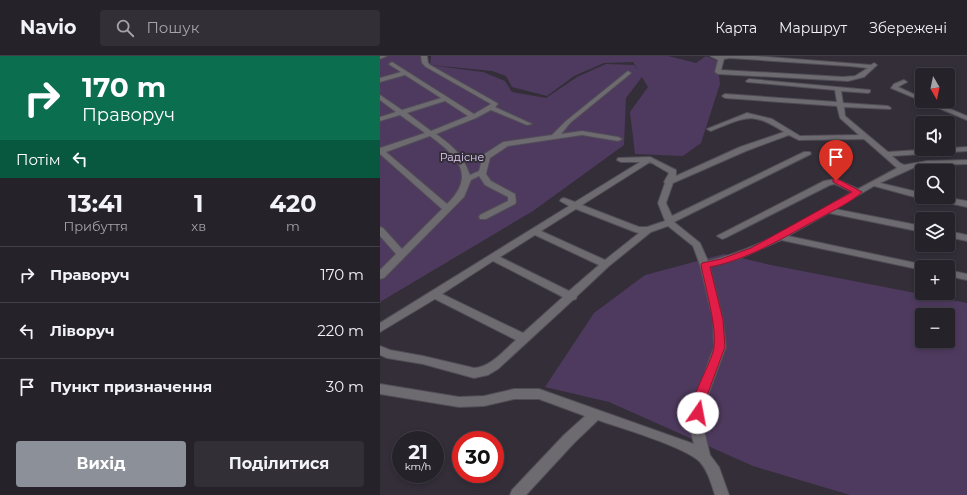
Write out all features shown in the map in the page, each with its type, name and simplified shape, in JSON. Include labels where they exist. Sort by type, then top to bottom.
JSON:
[{"type":"street","points":[[380,57],[384,56]]},
{"type":"street","points":[[381,150],[430,134],[474,117],[491,108],[495,104],[428,66],[424,63],[424,56]]},
{"type":"street","points":[[713,56],[720,58],[730,56],[873,66],[867,72],[853,80],[718,72],[722,63],[720,58]]},
{"type":"street","points":[[392,64],[474,117]]},
{"type":"street","points":[[380,80],[404,73]]},
{"type":"street","points":[[554,137],[568,122],[628,73]]},
{"type":"street","points":[[749,82],[868,90]]},
{"type":"street","points":[[904,82],[896,85],[894,88],[915,97]]},
{"type":"street","points":[[838,89],[842,117],[897,165],[904,168]]},
{"type":"street","points":[[725,96],[840,106],[888,108]]},
{"type":"street","points":[[380,97],[452,149],[461,161],[466,179],[461,195],[380,276]]},
{"type":"street","points":[[380,118],[446,98]]},
{"type":"street","points":[[491,108],[529,124]]},
{"type":"street","points":[[943,108],[967,118]]},
{"type":"street","points":[[711,129],[747,115],[770,120],[799,138],[864,137]]},
{"type":"street","points":[[668,182],[790,132]]},
{"type":"street","points":[[482,217],[512,202],[512,196],[488,183],[482,174],[486,157],[501,146],[582,133],[618,139]]},
{"type":"street","points":[[886,154],[967,148]]},
{"type":"street","points":[[381,150],[448,209]]},
{"type":"street","points":[[380,350],[387,354],[422,360],[474,373],[484,372],[494,366],[572,297],[606,264],[648,230],[670,222],[806,154]]},
{"type":"street","points":[[380,328],[650,159]]},
{"type":"street","points":[[621,160],[650,159],[673,172],[668,182],[662,203],[670,222],[697,245],[705,265],[718,320],[720,347],[700,401],[696,426],[704,457]]},
{"type":"street","points":[[705,265],[724,261],[754,250],[904,168],[917,164],[967,162]]},
{"type":"street","points":[[466,179],[479,173],[482,174]]},
{"type":"street","points":[[722,236],[828,183],[836,181],[858,192]]},
{"type":"street","points":[[874,184],[915,194]]},
{"type":"street","points":[[564,201],[638,230],[648,230]]},
{"type":"street","points":[[955,202],[967,204]]},
{"type":"street","points":[[829,210],[915,227]]},
{"type":"street","points":[[380,230],[401,254]]},
{"type":"street","points":[[535,232],[606,264]]},
{"type":"street","points":[[955,235],[967,238]]},
{"type":"street","points":[[779,237],[915,266]]},
{"type":"street","points":[[492,257],[572,297]]},
{"type":"street","points":[[955,274],[967,277]]},
{"type":"street","points":[[436,293],[439,297],[524,339]]},
{"type":"street","points":[[380,389],[459,402],[484,401],[514,394],[539,394],[688,447],[704,457],[714,470],[722,495]]},
{"type":"street","points":[[517,495],[596,414]]},
{"type":"green space","name":"Радісне","points":[[380,56],[428,56],[429,65],[483,72],[505,81],[512,92],[546,98],[577,77],[606,64],[634,65],[638,70],[633,62],[604,63],[574,76],[547,96],[512,87],[506,76],[492,71],[430,65],[431,56],[668,56],[696,63],[706,56],[717,61],[720,84],[701,143],[683,156],[635,154],[630,112],[648,87],[642,77],[626,98],[624,145],[533,211],[380,302]]},
{"type":"green space","points":[[724,254],[771,265],[915,293],[915,300],[952,300],[967,303],[967,495],[850,495],[753,466],[609,402],[545,387],[594,313],[645,275]]},
{"type":"route","points":[[698,413],[700,401],[720,347],[718,320],[705,265],[724,261],[754,250],[829,210],[858,192],[836,181]]}]
